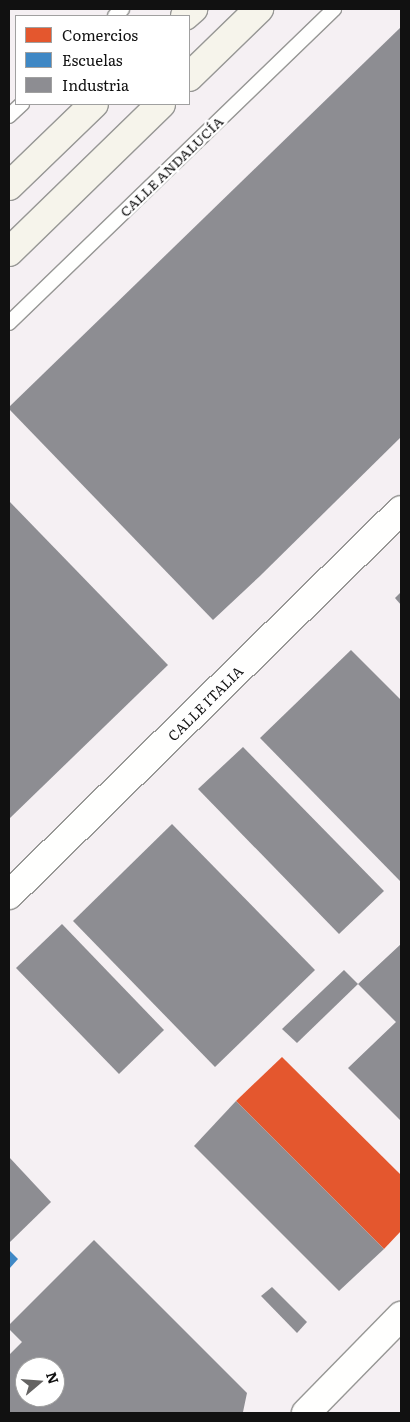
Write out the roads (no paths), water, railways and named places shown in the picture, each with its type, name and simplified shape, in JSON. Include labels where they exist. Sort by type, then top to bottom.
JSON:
[{"type":"main road","points":[[190,76],[259,9]]},
{"type":"main road","points":[[9,186],[93,105]]},
{"type":"main road","points":[[9,252],[160,105]]},
{"type":"street","name":"CALLE ITALIA","points":[[9,896],[401,510]]},
{"type":"street","points":[[306,1413],[401,1316]]},
{"type":"lane","name":"CALLE ANDALUCÍA","points":[[9,323],[334,9]]},
{"type":"lane","points":[[9,116],[21,105]]}]
